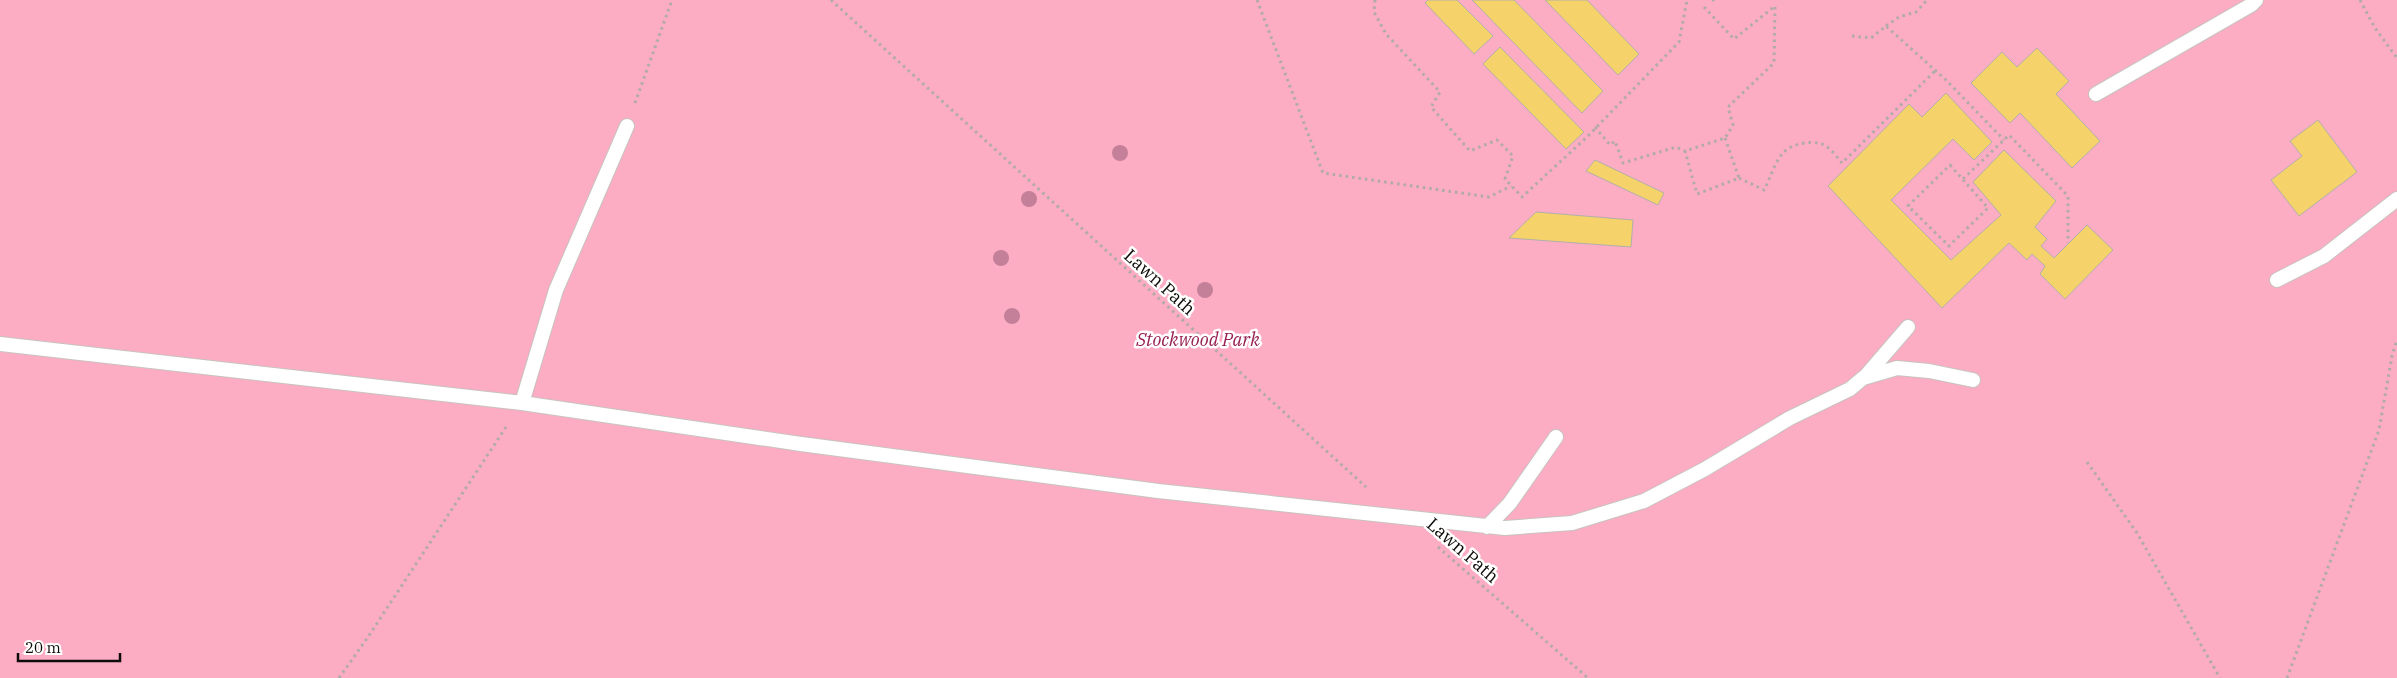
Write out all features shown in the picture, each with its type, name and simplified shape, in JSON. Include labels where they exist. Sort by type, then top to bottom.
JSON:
[{"type":"lane","points":[[2096,94],[2251,5],[2256,0]]},
{"type":"lane","points":[[522,404],[556,290],[627,126]]},
{"type":"lane","points":[[2277,280],[2324,256],[2397,199]]},
{"type":"lane","points":[[0,344],[522,404],[801,444],[1158,491],[1488,527],[1572,524],[1644,501],[1705,469],[1790,418],[1850,389],[1863,378],[1908,327]]},
{"type":"lane","points":[[1863,378],[1897,368],[1929,371],[1973,380]]},
{"type":"lane","points":[[1488,527],[1510,502],[1556,436]]},
{"type":"path","points":[[627,126],[672,0]]},
{"type":"path","name":"Lawn Path","points":[[831,0],[1349,473],[1404,517],[1588,678]]},
{"type":"path","points":[[1257,0],[1323,173],[1489,196],[1511,186]]},
{"type":"path","points":[[1375,0],[1374,12],[1386,34],[1440,92],[1431,107],[1470,151],[1497,140],[1513,156],[1505,179],[1522,197],[1658,65],[1679,42],[1687,0]]},
{"type":"path","points":[[1712,0],[1718,0]]},
{"type":"path","points":[[1852,36],[1870,38],[1899,17],[1916,12],[1927,0]]},
{"type":"path","points":[[2360,0],[2375,28],[2397,58]]},
{"type":"path","points":[[1595,127],[1610,145],[1615,142],[1623,163],[1676,147],[1685,151],[1725,138],[1733,125],[1728,107],[1774,63],[1775,6],[1734,39],[1704,7]]},
{"type":"path","points":[[1886,26],[1935,71],[2004,140]]},
{"type":"path","points":[[1725,138],[1739,178],[1764,190],[1782,153],[1795,145],[1809,142],[1822,144],[1832,151],[1842,164],[1935,71]]},
{"type":"path","points":[[1963,179],[2009,135],[2068,196],[2068,243]]},
{"type":"path","points":[[1685,151],[1697,194],[1739,178]]},
{"type":"path","points":[[1950,165],[1963,179],[1988,208],[1948,246],[1908,206],[1950,165]]},
{"type":"path","points":[[2287,678],[2379,430],[2392,356],[2397,340]]},
{"type":"path","points":[[339,678],[368,638],[522,404]]},
{"type":"path","points":[[2087,462],[2137,533],[2220,678]]},
{"type":"green space","name":"Stockwood Park","points":[[0,0],[2397,0],[2397,678],[0,678]]},
{"type":"building","points":[[1428,0],[1457,0],[1493,36],[1474,54],[1425,3]]},
{"type":"building","points":[[1472,0],[1514,0],[1603,91],[1582,113]]},
{"type":"building","points":[[1545,0],[1587,0],[1639,54],[1618,75]]},
{"type":"building","points":[[1500,47],[1584,132],[1566,149],[1483,64]]},
{"type":"building","points":[[2037,48],[2069,81],[2056,94],[2100,141],[2072,168],[2020,113],[2010,123],[1971,83],[2002,52],[2017,67]]},
{"type":"building","points":[[1946,93],[1992,142],[1974,160],[1953,139],[1891,200],[1951,260],[2001,215],[1973,182],[2004,150],[2056,201],[2035,227],[2047,239],[2041,246],[2054,258],[2087,225],[2113,250],[2065,299],[2040,274],[2045,266],[2032,254],[2027,260],[2009,243],[1942,308],[1828,186],[1909,104],[1922,117]]},
{"type":"building","points":[[2318,120],[2357,172],[2299,216],[2271,180],[2302,156],[2290,141]]},
{"type":"building","points":[[1595,160],[1664,193],[1658,205],[1586,171]]},
{"type":"building","points":[[1536,212],[1633,220],[1631,247],[1509,238]]}]
